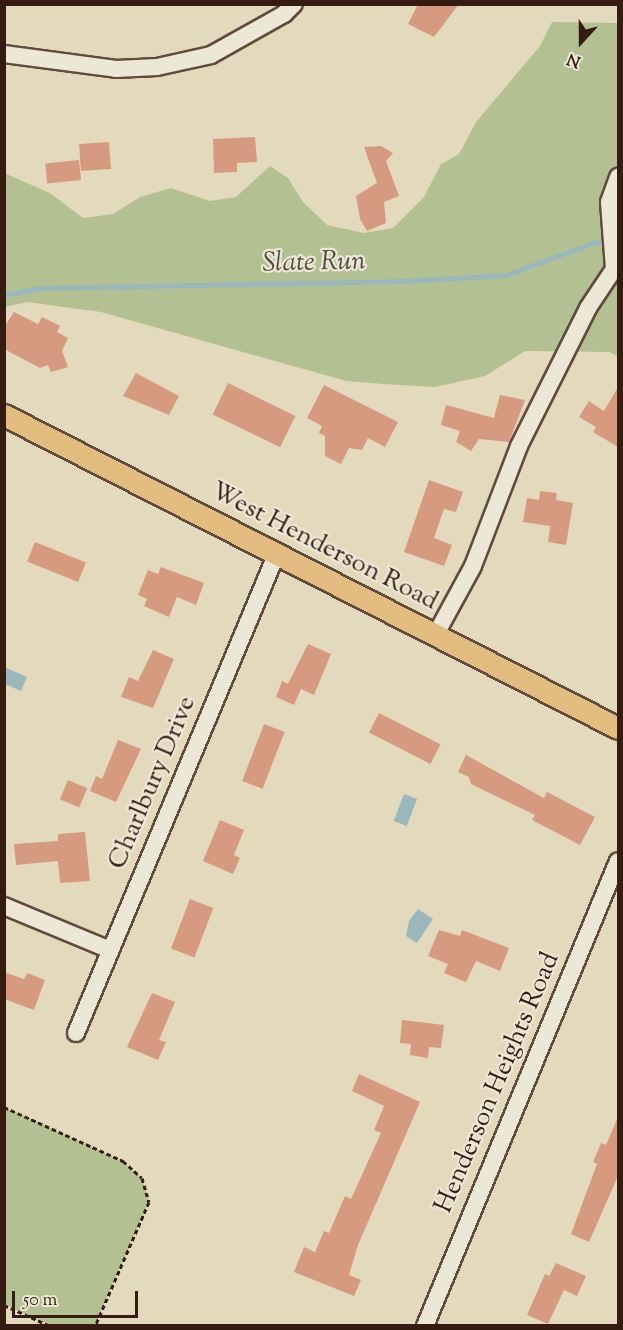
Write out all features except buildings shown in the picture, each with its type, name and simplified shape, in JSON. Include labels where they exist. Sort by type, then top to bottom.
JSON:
[{"type":"main road","name":"West Henderson Road","points":[[4,415],[618,728]]},
{"type":"street","points":[[4,54],[116,69],[157,68],[211,55],[274,20],[294,4]]},
{"type":"street","points":[[436,634],[473,566],[519,446],[588,308],[614,269],[609,202],[618,177]]},
{"type":"street","name":"Charlbury Drive","points":[[76,1033],[277,553]]},
{"type":"street","name":"Henderson Heights Road","points":[[425,1326],[618,861]]},
{"type":"street","points":[[4,906],[110,950]]},
{"type":"path","points":[[4,1107],[123,1161],[142,1178],[149,1202],[95,1326]]},
{"type":"path","points":[[4,1305],[50,1326]]},
{"type":"green space","points":[[552,22],[618,23],[618,356],[609,352],[525,351],[485,376],[435,387],[383,384],[346,381],[101,312],[27,302],[5,307],[4,173],[50,193],[83,218],[113,214],[140,197],[171,188],[210,201],[236,197],[270,166],[288,178],[303,202],[327,225],[364,233],[393,228],[424,197],[441,164],[459,154],[476,122],[540,46]]},
{"type":"green space","points":[[5,1107],[123,1161],[142,1178],[149,1202],[95,1325],[50,1325],[5,1305]]},
{"type":"water","points":[[4,667],[27,677],[21,691],[5,684]]},
{"type":"water","points":[[404,794],[417,799],[407,826],[394,821]]},
{"type":"water","points":[[418,909],[433,919],[417,943],[406,936],[409,921]]},
{"type":"waterway","name":"Slate Run","points":[[4,295],[40,288],[403,281],[506,275],[593,243],[608,242]]}]
